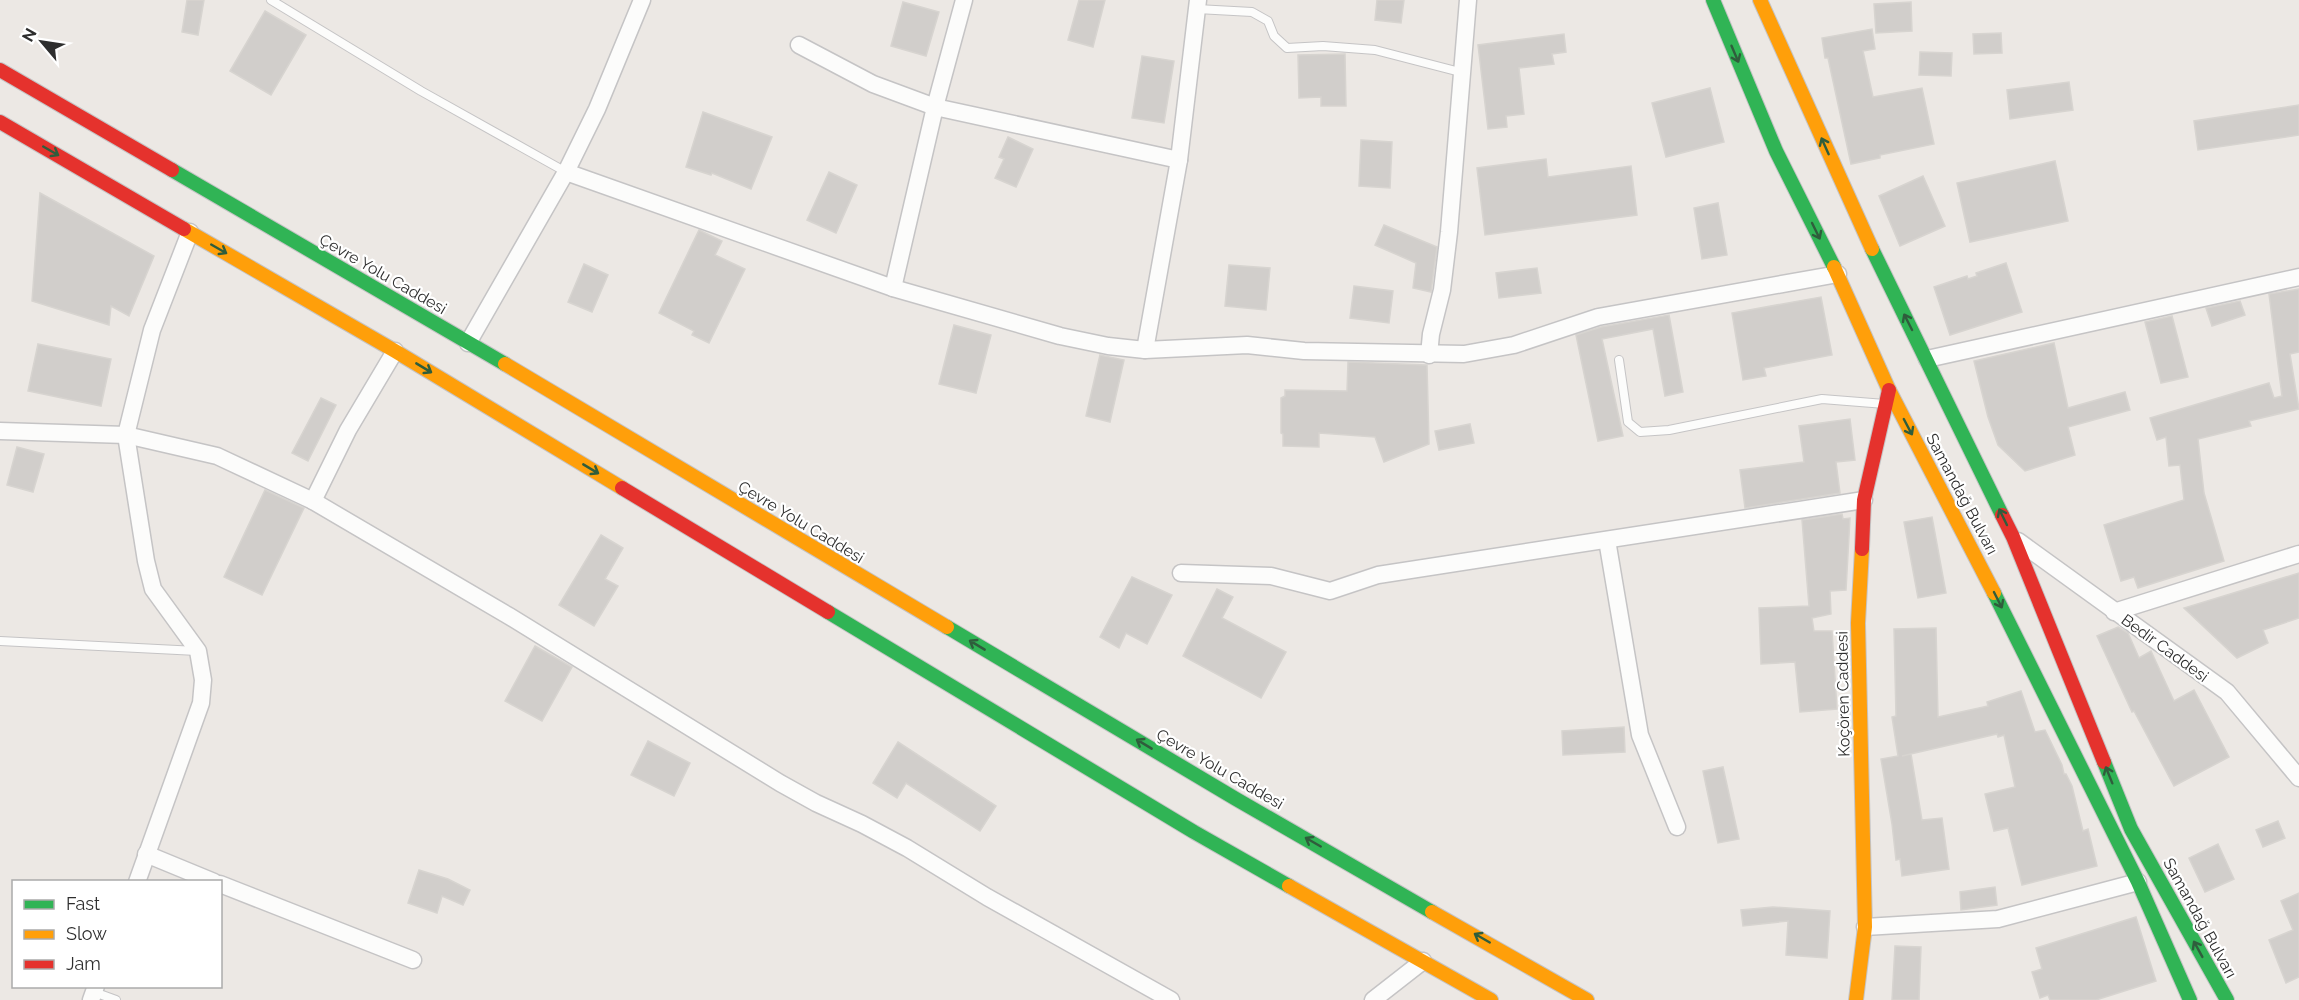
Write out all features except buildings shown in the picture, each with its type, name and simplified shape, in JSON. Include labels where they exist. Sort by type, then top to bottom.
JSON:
[{"type":"main road","name":"Samandağ Bulvarı","points":[[1713,0],[1776,151],[1838,274],[1889,390],[1977,556],[2138,882],[2190,1000]]},
{"type":"main road","name":"Samandağ Bulvarı","points":[[1760,0],[1866,238],[2013,537],[2131,829],[2227,1000]]},
{"type":"main road","name":"Çevre Yolu Caddesi","points":[[0,70],[468,343],[1236,799],[1515,957],[1593,998]]},
{"type":"main road","points":[[0,122],[395,351],[1194,831],[1491,1000]]},
{"type":"main road","name":"Koçören Caddesi","points":[[1856,1000],[1865,927],[1858,623],[1864,500],[1889,390]]},
{"type":"street","points":[[468,343],[566,172],[597,109],[642,0]]},
{"type":"street","points":[[893,288],[935,107],[964,0]]},
{"type":"street","points":[[1429,355],[1431,334],[1442,290],[1448,244],[1460,72],[1468,0]]},
{"type":"street","points":[[1145,350],[1179,160],[1198,5]]},
{"type":"street","points":[[799,45],[873,84],[935,107],[1179,160]]},
{"type":"street","points":[[566,172],[893,288],[1060,336],[1108,346],[1145,350],[1247,345],[1304,351],[1464,354],[1514,345],[1598,317],[1838,274]]},
{"type":"street","points":[[138,880],[201,702],[203,680],[198,651],[153,589],[146,561],[126,435],[152,330],[190,232]]},
{"type":"street","points":[[1927,359],[2299,277]]},
{"type":"street","points":[[313,501],[348,430],[395,351]]},
{"type":"street","points":[[0,430],[126,435],[217,456],[313,501],[509,616],[780,783],[892,839],[987,897],[1170,1000]]},
{"type":"street","points":[[1181,573],[1271,576],[1330,591],[1378,575],[1864,500]]},
{"type":"street","name":"Bedir Caddesi","points":[[2013,537],[2227,692],[2299,778]]},
{"type":"street","points":[[1607,540],[1640,735],[1677,827]]},
{"type":"street","points":[[2114,612],[2299,554]]},
{"type":"street","points":[[146,854],[209,880]]},
{"type":"street","points":[[1865,927],[1998,919],[2138,882]]},
{"type":"street","points":[[222,885],[413,960]]},
{"type":"street","points":[[1373,1000],[1422,961]]},
{"type":"lane","points":[[271,0],[421,91],[566,172]]},
{"type":"lane","points":[[1198,5],[1252,12],[1268,21],[1274,36],[1287,48],[1323,46],[1375,50],[1460,72]]},
{"type":"lane","points":[[1619,360],[1628,422],[1640,432],[1670,430],[1822,399],[1886,404]]},
{"type":"lane","points":[[0,640],[198,651]]},
{"type":"lane","points":[[94,993],[116,1000]]},
{"type":"traffic: fast","points":[[1713,0],[1776,151],[1834,267]]},
{"type":"traffic: fast","points":[[172,170],[505,364]]},
{"type":"traffic: fast","points":[[1872,249],[2002,515]]},
{"type":"traffic: fast","points":[[1994,593],[2138,882],[2190,1000]]},
{"type":"traffic: fast","points":[[828,612],[1194,832],[1289,886]]},
{"type":"traffic: fast","points":[[947,627],[1236,799],[1432,912]]},
{"type":"traffic: fast","points":[[2104,762],[2131,829],[2227,1000]]},
{"type":"traffic: slow","points":[[1760,0],[1872,249]]},
{"type":"traffic: slow","points":[[184,229],[395,351],[622,488]]},
{"type":"traffic: slow","points":[[1834,267],[1889,390],[1994,593]]},
{"type":"traffic: slow","points":[[505,364],[947,627]]},
{"type":"traffic: slow","points":[[1856,1000],[1865,927],[1858,623],[1862,549]]},
{"type":"traffic: slow","points":[[1289,886],[1491,1000]]},
{"type":"traffic: slow","points":[[1432,912],[1587,1000]]},
{"type":"traffic: jam","points":[[0,70],[172,170]]},
{"type":"traffic: jam","points":[[0,122],[184,229]]},
{"type":"traffic: jam","points":[[1862,549],[1864,500],[1889,390]]},
{"type":"traffic: jam","points":[[622,488],[828,612]]},
{"type":"traffic: jam","points":[[2002,515],[2104,762]]}]
